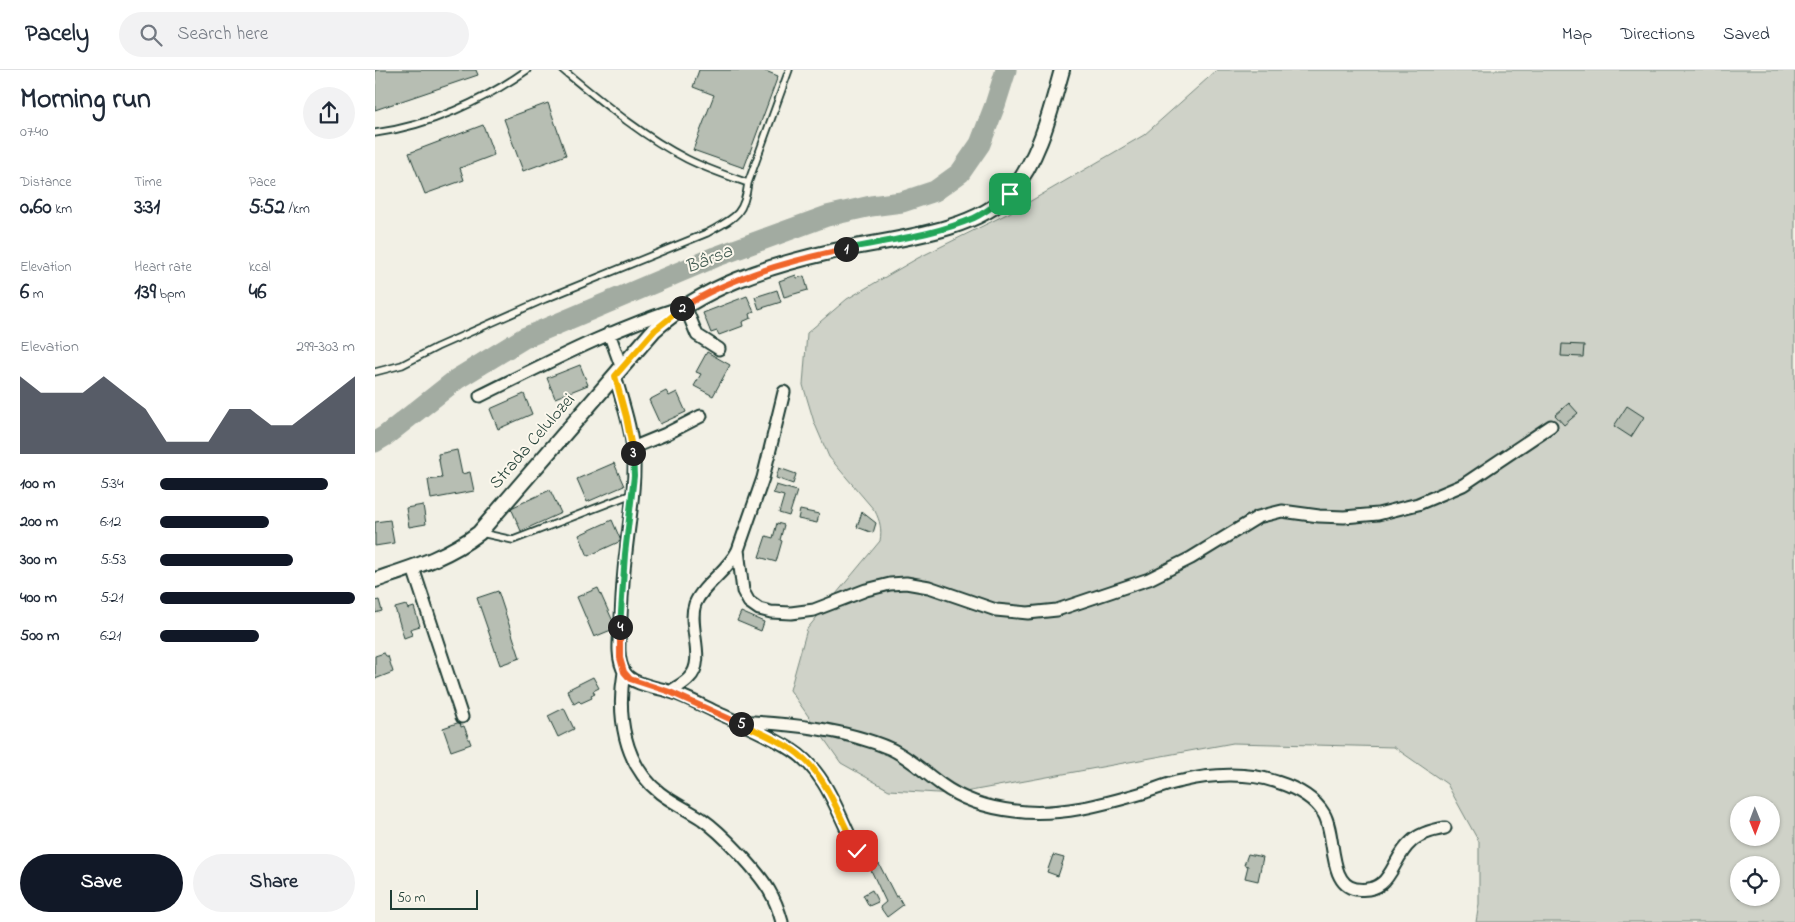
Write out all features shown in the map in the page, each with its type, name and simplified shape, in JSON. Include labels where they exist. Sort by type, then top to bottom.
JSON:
[{"type":"street","name":"Strada Celulozei","points":[[480,396],[609,333],[649,317],[685,306],[736,281],[777,266],[828,252],[952,226],[976,217],[995,206],[1010,194],[1032,163],[1062,70]]},
{"type":"street","name":"Strada Celulozei","points":[[375,580],[439,558],[479,533],[655,330],[685,306]]},
{"type":"street","points":[[685,306],[697,334],[719,349]]},
{"type":"street","points":[[609,333],[619,373],[633,448],[634,476],[625,554],[620,640],[620,658],[624,672],[630,679],[670,692],[736,721],[793,750],[805,761],[826,788],[857,851]]},
{"type":"street","points":[[670,692],[689,678],[696,670],[697,653],[693,611],[700,594],[735,557],[738,550],[763,478],[785,392]]},
{"type":"street","points":[[633,448],[701,416]]},
{"type":"street","points":[[738,550],[743,591],[749,602],[759,609],[771,612],[791,614],[814,610],[866,590],[890,584],[906,583],[929,587],[996,610],[1028,613],[1057,610],[1149,579],[1191,558],[1258,517],[1282,511],[1344,517],[1378,514],[1419,504],[1463,485],[1551,426]]},
{"type":"street","points":[[413,568],[462,717]]},
{"type":"street","points":[[624,672],[621,690],[624,736],[633,760],[647,780],[659,792],[702,819],[722,836],[769,890],[782,922]]},
{"type":"street","points":[[736,721],[801,726],[861,739],[891,749],[915,763],[942,786],[969,802],[1016,811],[1039,812],[1078,808],[1182,781],[1218,776],[1249,777],[1275,781],[1294,788],[1315,801],[1325,816],[1333,845],[1338,876],[1343,884],[1353,889],[1368,890],[1379,886],[1388,877],[1410,842],[1427,832],[1445,828]]},
{"type":"lane","points":[[375,133],[413,126],[457,110],[512,81],[527,70]]},
{"type":"lane","points":[[563,70],[610,109],[671,150],[709,169],[748,183]]},
{"type":"lane","points":[[375,372],[402,365],[437,347],[545,299],[707,233],[727,222],[741,211],[746,200],[748,183],[789,70]]},
{"type":"lane","points":[[479,533],[513,540],[632,494]]},
{"type":"shaded area","points":[[1217,70],[1795,70],[1795,922],[1476,922],[1479,904],[1479,842],[1447,784],[1394,747],[1233,743],[954,794],[889,790],[841,763],[790,690],[807,629],[880,541],[881,529],[875,511],[829,457],[814,422],[803,385],[807,333],[847,299],[918,258],[1017,209],[1144,135]]},
{"type":"building","points":[[375,70],[476,70],[478,75],[375,110]]},
{"type":"building","points":[[699,70],[763,70],[778,76],[744,168],[693,150],[714,95],[693,87]]},
{"type":"building","points":[[548,103],[566,155],[523,171],[504,119]]},
{"type":"building","points":[[483,125],[494,155],[460,168],[464,180],[425,194],[409,153]]},
{"type":"building","points":[[796,275],[797,278],[804,276],[808,290],[784,297],[779,281]]},
{"type":"building","points":[[777,290],[781,302],[759,309],[755,297]]},
{"type":"building","points":[[747,296],[754,312],[750,314],[751,318],[742,322],[743,326],[719,335],[717,331],[711,333],[703,313]]},
{"type":"building","points":[[1562,344],[1584,345],[1583,357],[1561,356]]},
{"type":"building","points":[[707,352],[730,365],[713,396],[694,386],[701,374],[696,372]]},
{"type":"building","points":[[580,365],[588,385],[555,398],[547,378]]},
{"type":"building","points":[[666,391],[669,396],[677,392],[686,412],[660,424],[649,400]]},
{"type":"building","points":[[524,394],[532,414],[498,429],[490,409]]},
{"type":"building","points":[[1569,403],[1578,413],[1564,425],[1555,415]]},
{"type":"building","points":[[1627,406],[1644,417],[1631,437],[1614,426]]},
{"type":"building","points":[[457,450],[462,474],[470,472],[474,491],[431,499],[428,480],[442,478],[438,454]]},
{"type":"building","points":[[614,463],[624,486],[587,502],[577,479]]},
{"type":"building","points":[[779,468],[796,474],[793,484],[776,478]]},
{"type":"building","points":[[776,485],[797,491],[789,516],[779,513],[784,496],[773,493]]},
{"type":"building","points":[[550,490],[561,513],[521,531],[511,508]]},
{"type":"building","points":[[423,505],[426,524],[409,527],[406,508]]},
{"type":"building","points":[[800,510],[819,514],[817,523],[798,519]]},
{"type":"building","points":[[862,512],[876,523],[873,533],[857,527]]},
{"type":"building","points":[[390,520],[394,543],[375,546],[375,522]]},
{"type":"building","points":[[612,520],[621,541],[588,556],[579,535]]},
{"type":"building","points":[[777,523],[784,525],[776,562],[759,557],[766,536],[773,538]]},
{"type":"building","points":[[598,588],[616,628],[594,637],[577,597]]},
{"type":"building","points":[[498,591],[520,658],[500,665],[477,598]]},
{"type":"building","points":[[379,600],[382,611],[375,613],[375,601]]},
{"type":"building","points":[[406,605],[408,609],[414,607],[420,626],[410,629],[412,635],[404,638],[395,608]]},
{"type":"building","points":[[741,612],[764,622],[761,631],[737,621]]},
{"type":"building","points":[[384,653],[388,656],[393,672],[375,679],[375,656]]},
{"type":"building","points":[[593,677],[599,688],[593,691],[595,694],[591,696],[592,698],[574,704],[567,690]]},
{"type":"building","points":[[564,708],[574,729],[558,737],[548,716]]},
{"type":"building","points":[[460,722],[461,727],[464,726],[471,744],[451,751],[443,728]]},
{"type":"building","points":[[1248,854],[1263,857],[1258,881],[1245,878],[1248,866],[1244,865]]},
{"type":"building","points":[[852,855],[855,864],[849,866],[845,857]]},
{"type":"building","points":[[1053,855],[1064,858],[1058,876],[1047,872]]},
{"type":"building","points":[[879,864],[896,897],[898,896],[903,905],[887,917],[880,907],[886,902],[870,868]]},
{"type":"building","points":[[872,890],[878,902],[869,906],[863,895]]},
{"type":"waterway","name":"Bârsa","points":[[375,442],[457,379],[524,338],[715,257],[827,216],[871,206],[902,202],[935,191],[960,173],[980,144],[1006,70]]},
{"type":"route","points":[[857,851],[821,779],[793,750],[692,701],[630,679],[624,672],[620,658],[620,640],[625,554],[634,476],[634,460],[626,417],[615,376],[655,330],[669,317],[685,306],[736,281],[777,266],[828,252],[952,226],[976,217],[995,206],[1010,194]]}]
